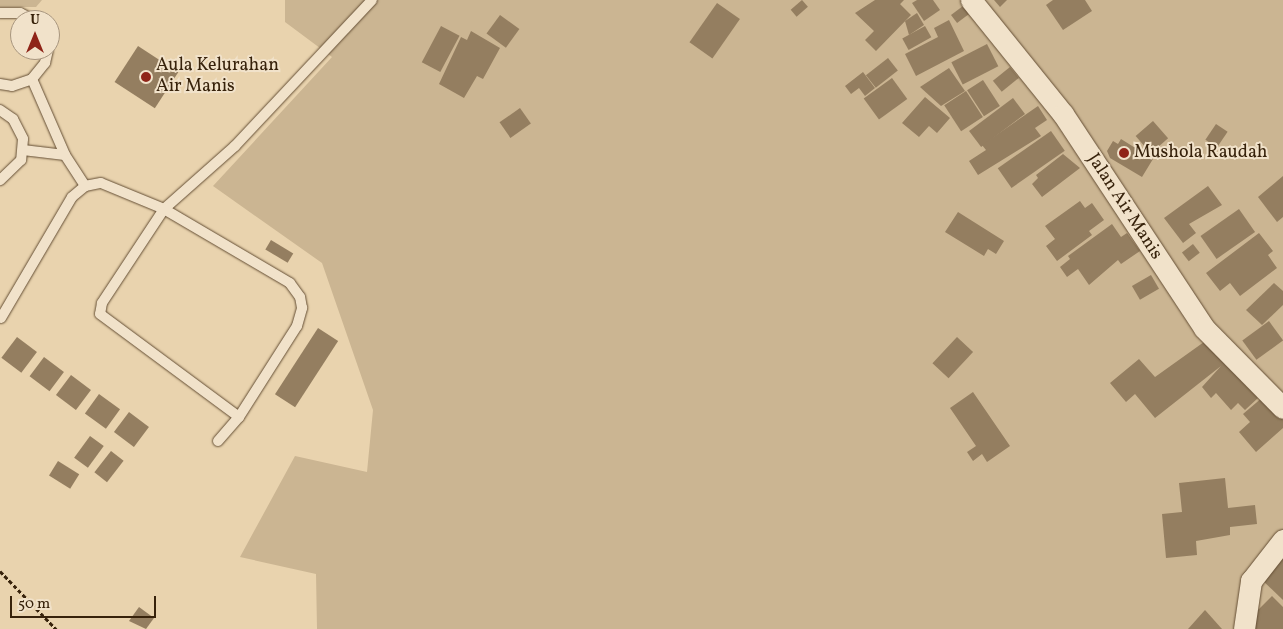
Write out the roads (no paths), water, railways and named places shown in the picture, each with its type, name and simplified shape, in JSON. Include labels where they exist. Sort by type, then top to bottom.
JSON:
[{"type":"street","name":"Jalan Air Manis","points":[[971,0],[1063,114],[1204,328],[1283,408]]},
{"type":"street","points":[[1244,629],[1251,582],[1283,540]]},
{"type":"lane","points":[[239,417],[100,314],[102,303],[164,209],[235,146],[372,0]]},
{"type":"lane","points":[[0,84],[32,79],[46,60]]},
{"type":"lane","points":[[32,79],[65,154],[86,186]]},
{"type":"lane","points":[[0,110],[20,128],[23,150],[15,170],[0,180]]},
{"type":"lane","points":[[23,150],[65,154]]},
{"type":"lane","points":[[1,318],[72,197],[86,186],[101,183],[164,209],[290,282],[300,297],[302,308],[297,326],[239,417],[218,441]]},
{"type":"place","name":"Aula Kelurahan Air Manis","points":[[146,77]]},
{"type":"place","name":"Mushola Raudah","points":[[1124,153]]}]
